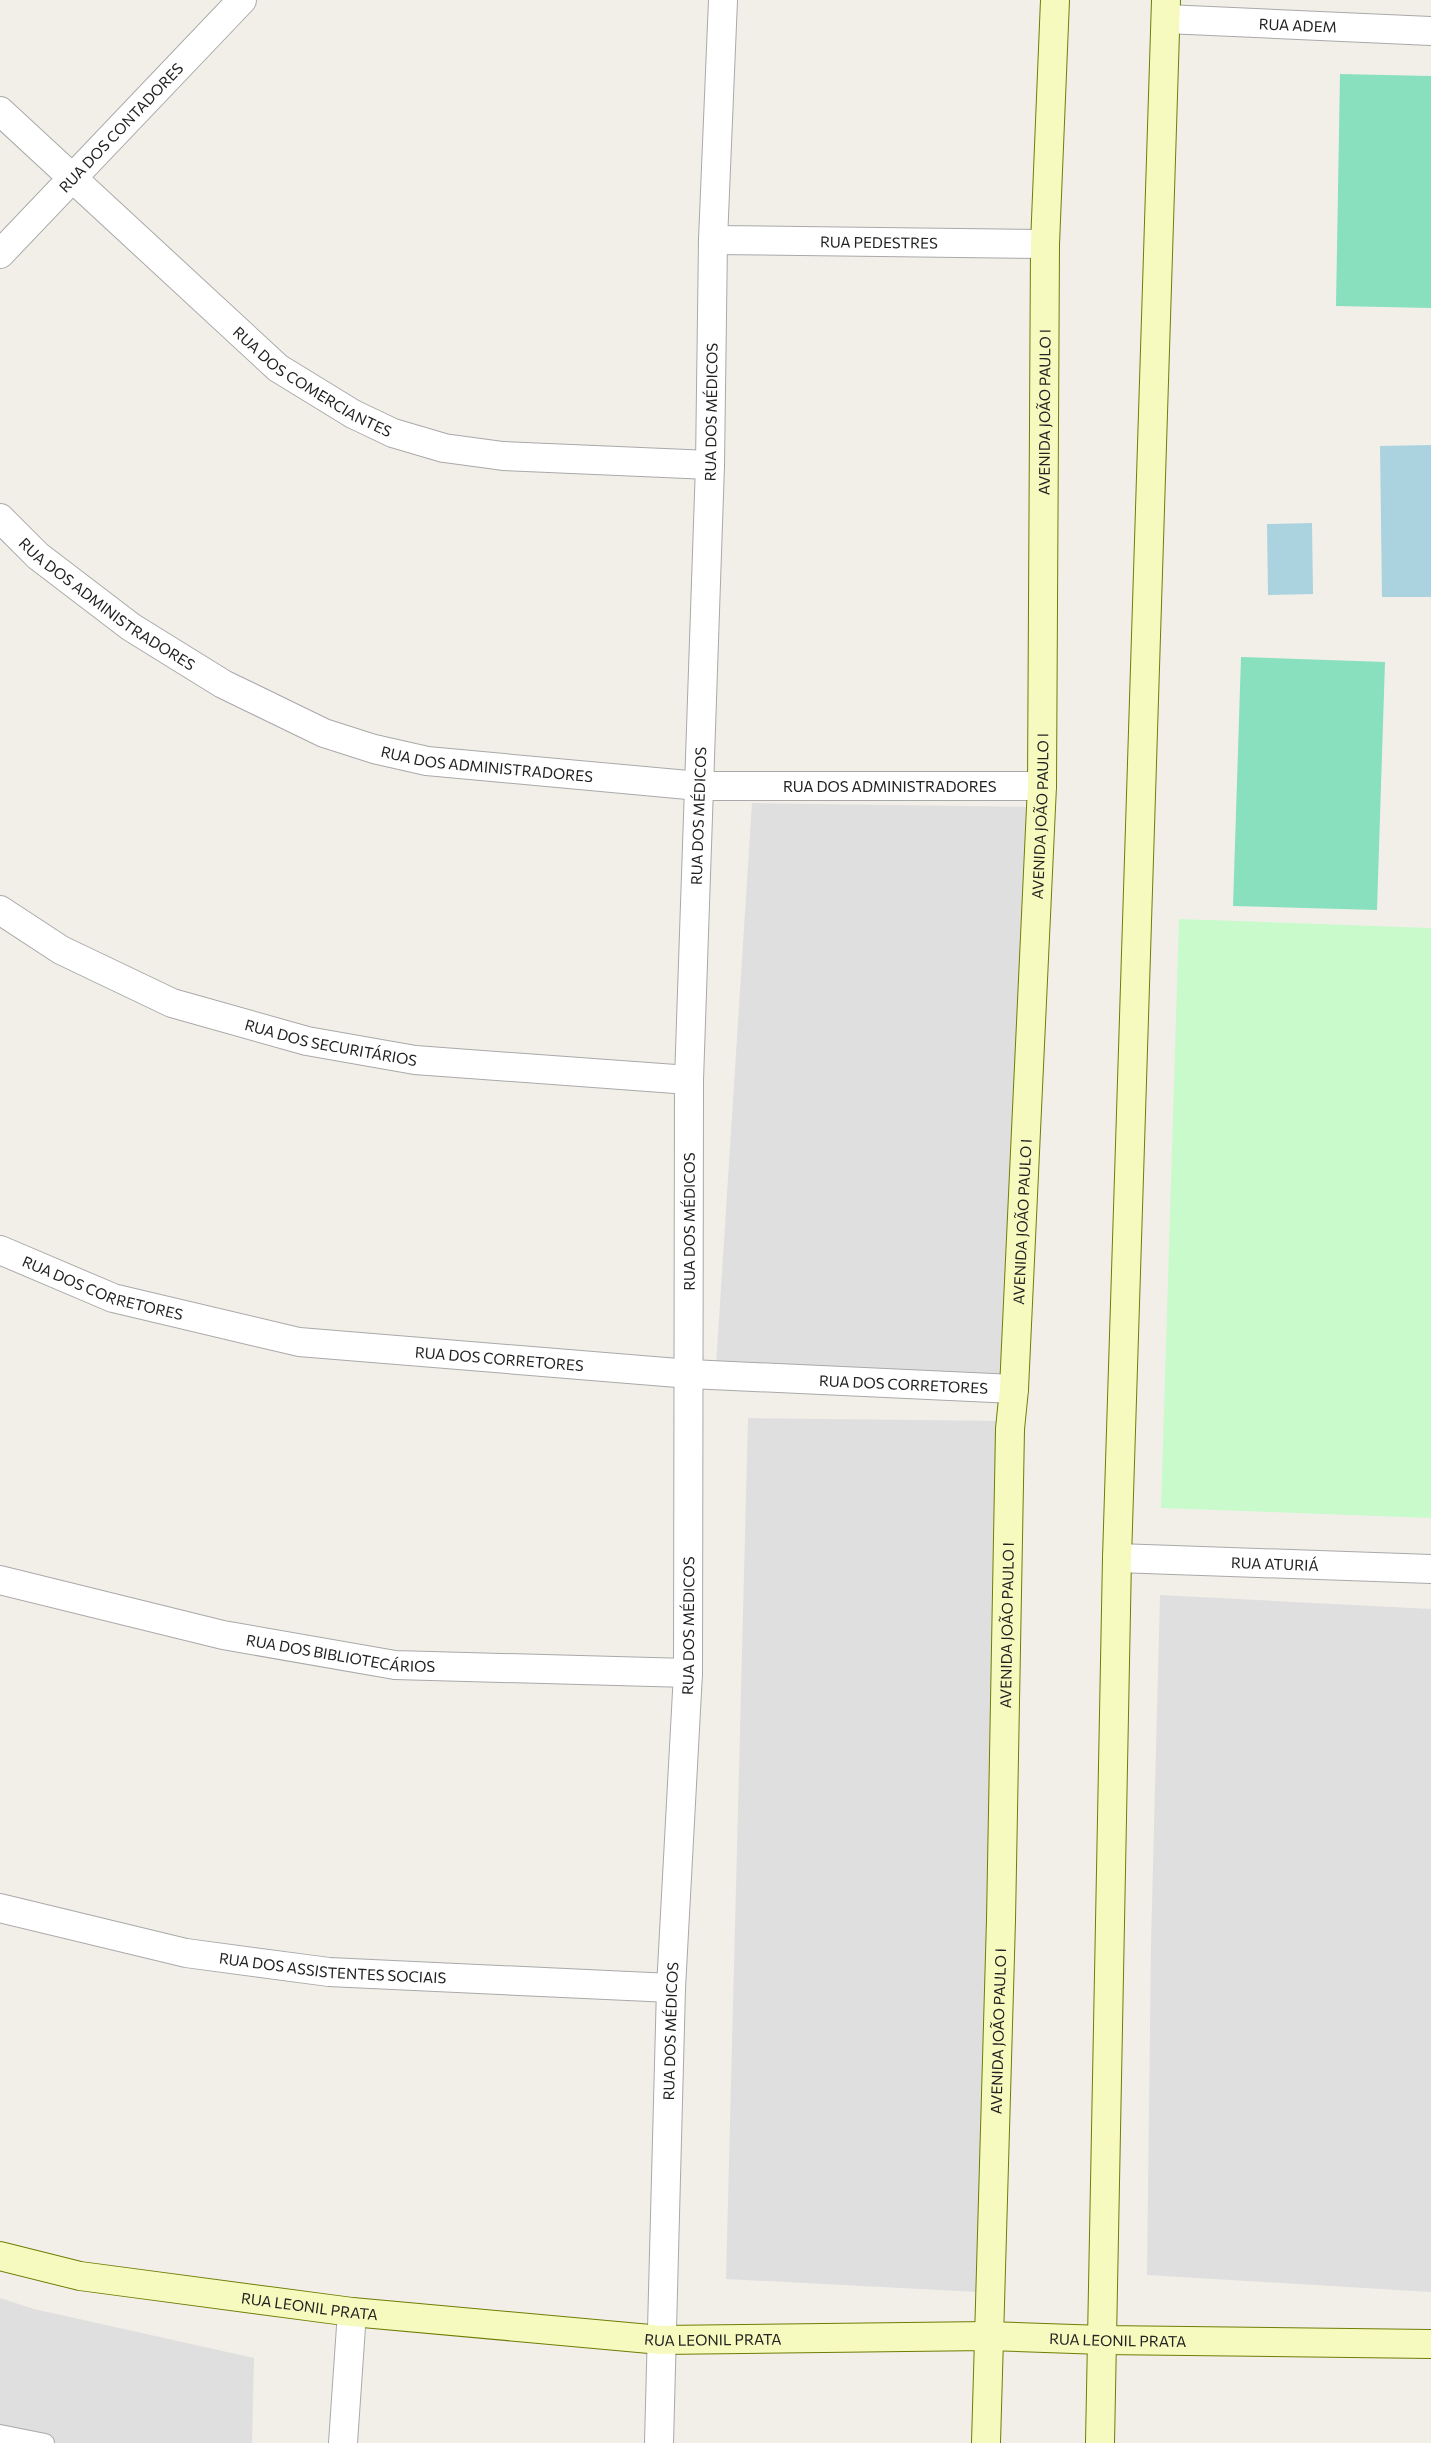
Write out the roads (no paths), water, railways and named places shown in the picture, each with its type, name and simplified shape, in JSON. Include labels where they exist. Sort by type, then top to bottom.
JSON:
[{"type":"main road","name":"AVENIDA JOÃO PAULO I","points":[[986,2443],[1001,1920],[1010,1429],[1014,1389],[1042,786],[1045,244],[1055,0]]},
{"type":"main road","points":[[1100,2443],[1117,1558],[1166,10]]},
{"type":"main road","name":"RUA LEONIL PRATA","points":[[0,2256],[80,2276],[352,2312],[661,2340],[988,2336],[1103,2340],[1431,2344]]},
{"type":"street","name":"RUA DOS CONTADORES","points":[[0,254],[242,0]]},
{"type":"street","name":"RUA DOS MÉDICOS","points":[[659,2443],[671,1988],[688,1673],[689,1080],[710,466],[713,240],[723,0]]},
{"type":"street","name":"RUA ADEM","points":[[1166,10],[1431,31]]},
{"type":"street","name":"RUA DOS COMERCIANTES","points":[[0,111],[278,368],[353,414],[393,433],[444,448],[504,456],[710,466]]},
{"type":"street","name":"RUA PEDESTRES","points":[[713,240],[1045,244]]},
{"type":"street","name":"RUA DOS ADMINISTRADORES","points":[[0,518],[38,556],[131,628],[223,684],[324,732],[374,749],[427,761],[699,786],[1042,786]]},
{"type":"street","name":"RUA DOS SECURITÁRIOS","points":[[0,910],[61,950],[172,1003],[307,1041],[415,1060],[689,1080]]},
{"type":"street","name":"RUA DOS CORRETORES","points":[[0,1250],[113,1298],[299,1342],[690,1374],[1014,1389]]},
{"type":"street","name":"RUA ATURIÁ","points":[[1117,1558],[1431,1569]]},
{"type":"street","name":"RUA DOS BIBLIOTECÁRIOS","points":[[0,1580],[223,1636],[395,1665],[688,1673]]},
{"type":"street","name":"RUA DOS ASSISTENTES SOCIAIS","points":[[0,1908],[186,1953],[329,1972],[671,1988]]},
{"type":"street","points":[[343,2443],[352,2312]]},
{"type":"lane","points":[[0,2434],[44,2443]]},
{"type":"water","points":[[1431,445],[1431,597],[1382,597],[1380,446]]},
{"type":"water","points":[[1312,523],[1313,594],[1268,595],[1267,524]]}]
